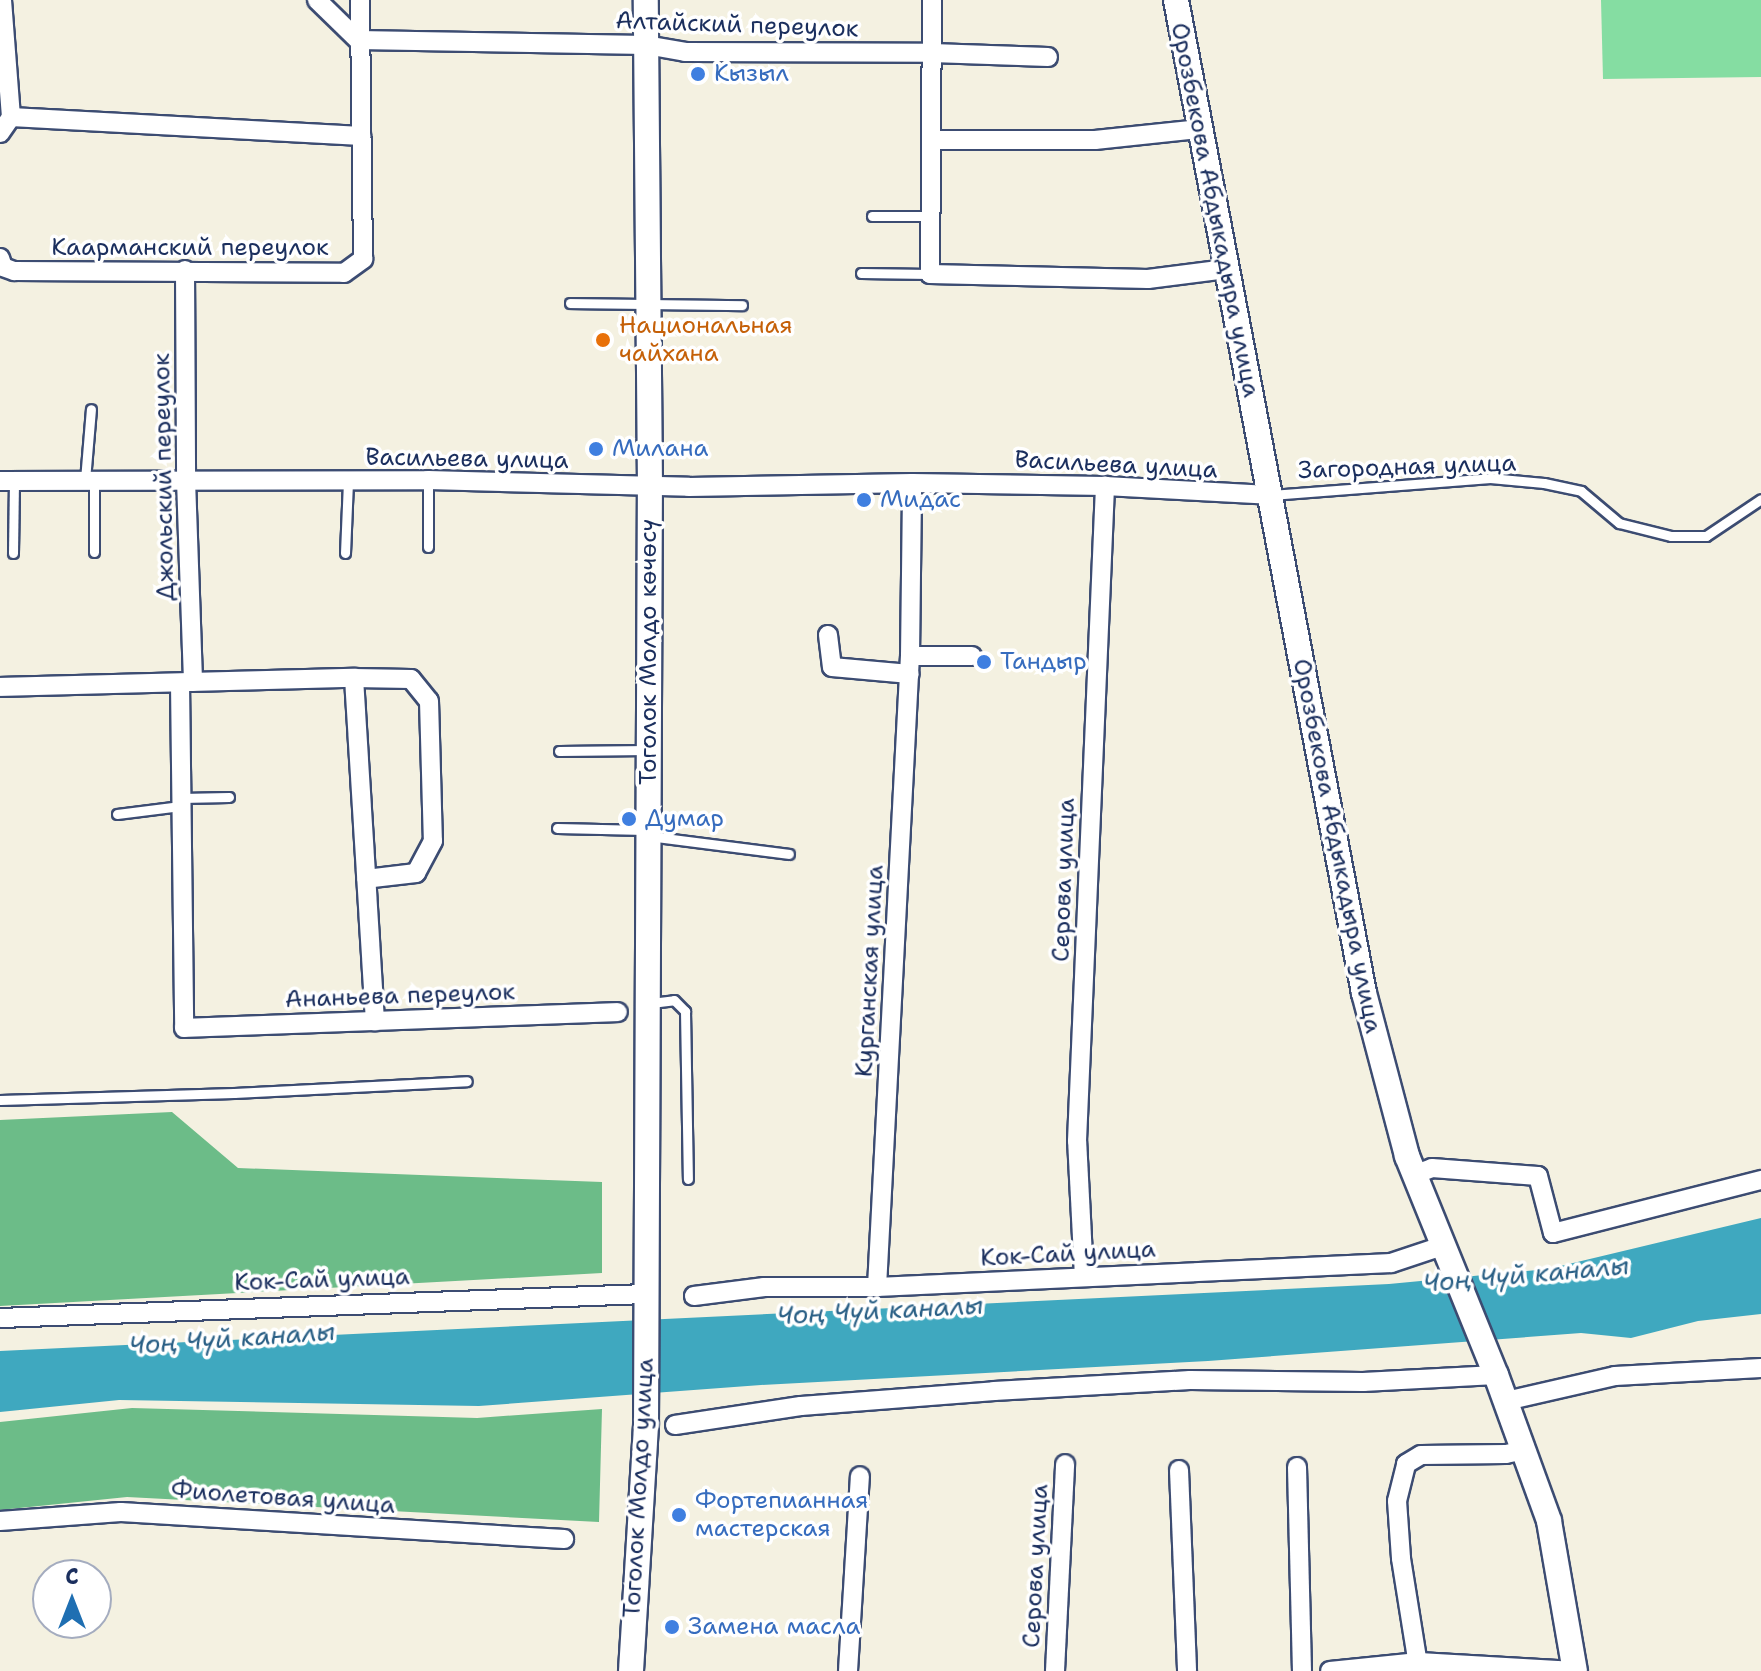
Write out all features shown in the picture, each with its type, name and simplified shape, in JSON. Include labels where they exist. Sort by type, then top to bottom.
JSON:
[{"type":"street","points":[[0,133],[11,117],[3,47],[2,0]]},
{"type":"street","points":[[317,0],[358,40]]},
{"type":"street","name":"Каарманский переулок","points":[[1,264],[14,271],[344,273],[363,259],[358,40],[360,0]]},
{"type":"street","name":"Тоголок Молдо көчөсү","points":[[646,0],[650,487],[646,1299]]},
{"type":"street","points":[[932,0],[930,274],[1148,279],[1226,269]]},
{"type":"street","name":"Орозбекова Абдыкадыра улица","points":[[1176,0],[1364,993],[1392,1106],[1414,1175],[1506,1401],[1549,1521],[1575,1671]]},
{"type":"street","name":"Алтайский переулок","points":[[358,40],[646,45],[685,52],[932,53],[1048,57]]},
{"type":"street","points":[[11,117],[361,136]]},
{"type":"street","points":[[932,140],[1095,140],[1200,129]]},
{"type":"street","name":"Джольский переулок","points":[[184,1028],[180,802],[187,683],[185,270]]},
{"type":"street","name":"Васильева улица","points":[[7,480],[428,480],[650,487],[912,483],[1105,486],[1269,495]]},
{"type":"street","name":"Курганская улица","points":[[877,1287],[910,665],[912,483]]},
{"type":"street","name":"Серова улица","points":[[1084,1277],[1077,1141],[1105,486]]},
{"type":"street","points":[[828,635],[832,667],[910,665],[972,656]]},
{"type":"street","points":[[354,678],[375,1021]]},
{"type":"street","points":[[0,687],[411,679],[429,701],[433,841],[416,873],[366,879]]},
{"type":"street","name":"Ананьева переулок","points":[[184,1028],[618,1012]]},
{"type":"street","points":[[1414,1175],[1432,1168],[1538,1176],[1553,1233],[1761,1180]]},
{"type":"street","name":"Кок-Сай улица","points":[[694,1296],[764,1287],[877,1287],[1391,1263],[1444,1252]]},
{"type":"street","name":"Кок-Сай улица","points":[[0,1318],[646,1299]]},
{"type":"street","name":"Тоголок Молдо улица","points":[[631,1671],[646,1417],[646,1299]]},
{"type":"street","points":[[675,1425],[801,1406],[994,1391],[1190,1380],[1363,1382],[1492,1367]]},
{"type":"street","points":[[1506,1401],[1615,1376],[1761,1368]]},
{"type":"street","points":[[1419,1667],[1400,1544],[1397,1501],[1406,1464],[1421,1455],[1506,1454],[1525,1450]]},
{"type":"street","name":"Серова улица","points":[[1055,1671],[1065,1464]]},
{"type":"street","points":[[1297,1467],[1302,1671]]},
{"type":"street","points":[[1179,1470],[1187,1671]]},
{"type":"street","points":[[848,1671],[860,1476]]},
{"type":"street","name":"Фиолетовая улица","points":[[0,1521],[121,1512],[564,1539]]},
{"type":"street","points":[[1330,1671],[1419,1667],[1575,1671]]},
{"type":"lane","points":[[872,216],[931,216]]},
{"type":"lane","points":[[861,273],[930,274]]},
{"type":"lane","points":[[570,303],[742,305]]},
{"type":"lane","points":[[91,409],[90,480],[94,552]]},
{"type":"lane","name":"Загородная улица","points":[[1269,495],[1490,478],[1544,483],[1581,491],[1619,523],[1671,536],[1706,536],[1761,499]]},
{"type":"lane","points":[[7,480],[13,553]]},
{"type":"lane","points":[[345,553],[348,480]]},
{"type":"lane","points":[[428,480],[428,547]]},
{"type":"lane","points":[[559,751],[648,750]]},
{"type":"lane","points":[[117,814],[180,802],[229,797]]},
{"type":"lane","points":[[557,828],[647,833],[789,854]]},
{"type":"lane","points":[[647,1003],[674,1000],[685,1011],[688,1179]]},
{"type":"lane","points":[[0,1100],[234,1093],[467,1081]]},
{"type":"green space","points":[[1601,0],[1761,0],[1761,77],[1603,79]]},
{"type":"green space","points":[[172,1112],[238,1168],[602,1182],[602,1273],[0,1306],[0,1120]]},
{"type":"green space","points":[[132,1408],[477,1418],[602,1409],[599,1522],[127,1497],[0,1510],[0,1422]]},
{"type":"water","name":"Чоң Чүй каналы","points":[[1761,1218],[1761,1314],[1698,1321],[1631,1338],[1581,1333],[1208,1361],[761,1385],[479,1406],[119,1400],[0,1412],[0,1351],[1389,1284],[1548,1269]]},
{"type":"place","name":"Кызыл","points":[[698,74]]},
{"type":"place","name":"Национальная чайхана","points":[[603,340]]},
{"type":"place","name":"Милана","points":[[596,449]]},
{"type":"place","name":"Мидас","points":[[864,500]]},
{"type":"place","name":"Тандыр","points":[[984,662]]},
{"type":"place","name":"Думар","points":[[629,819]]},
{"type":"place","name":"Фортепианная мастерская","points":[[679,1515]]},
{"type":"place","name":"Замена масла","points":[[672,1627]]}]
